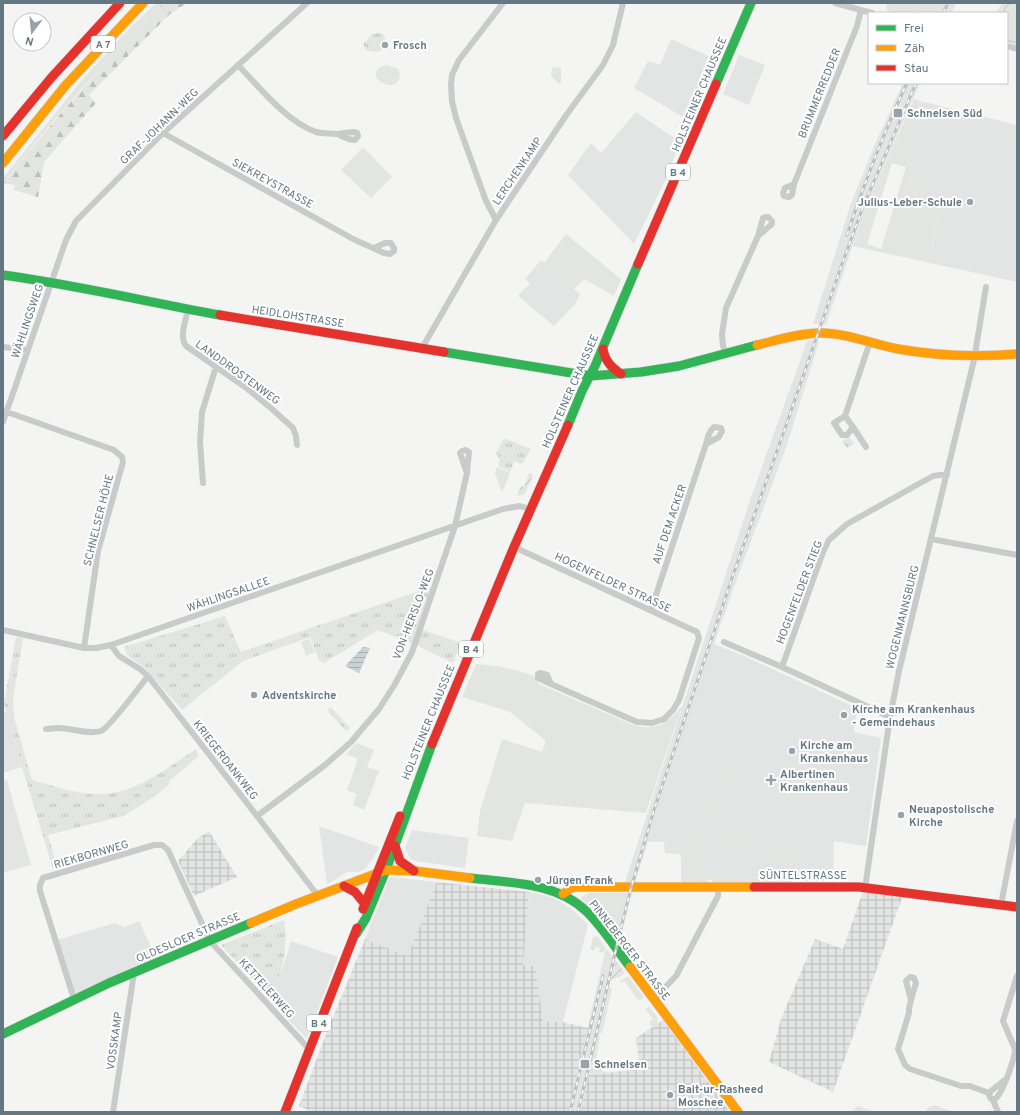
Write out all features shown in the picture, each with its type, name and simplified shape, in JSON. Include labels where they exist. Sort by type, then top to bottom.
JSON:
[{"type":"main road","name":"A 7","points":[[3,136],[56,72],[120,3]]},
{"type":"main road","name":"A 7","points":[[3,163],[65,86],[143,3]]},
{"type":"main road","name":"HOLSTEINER CHAUSSEE","points":[[356,934],[366,918],[386,870],[439,724],[514,547],[532,510],[603,349],[630,282],[751,3]]},
{"type":"main road","name":"HEIDLOHSTRASSE","points":[[3,275],[52,282],[188,309],[590,376],[662,370],[766,342],[818,333],[842,335],[900,349],[936,354],[1017,354]]},
{"type":"main road","points":[[603,349],[608,365],[621,374]]},
{"type":"main road","name":"HOLSTEINER CHAUSSEE","points":[[285,1112],[356,934],[364,904],[376,874],[404,805],[414,790]]},
{"type":"main road","points":[[395,846],[400,861],[415,871]]},
{"type":"main road","name":"OLDESLOER STRASSE","points":[[3,1034],[74,999],[134,973],[318,896],[386,870]]},
{"type":"main road","name":"PINNEBERGER STRASSE","points":[[386,870],[415,871],[541,887],[563,894],[572,899],[592,918],[738,1112]]},
{"type":"main road","points":[[344,886],[356,892],[364,904]]},
{"type":"main road","name":"SÜNTELSTRASSE","points":[[563,894],[574,887],[866,888],[1017,907]]},
{"type":"main road","points":[[572,899],[588,887]]},
{"type":"street","name":"GRAF-JOHANN-WEG","points":[[52,282],[66,240],[76,221],[163,133],[307,3]]},
{"type":"street","points":[[496,220],[486,201],[456,118],[452,101],[451,85],[452,75],[459,60],[503,3]]},
{"type":"street","name":"LERCHENKAMP","points":[[422,348],[496,220],[567,114],[603,65],[613,45],[623,3]]},
{"type":"street","points":[[835,3],[868,12]]},
{"type":"street","name":"BRUMMERREDDER","points":[[794,184],[856,26],[860,10]]},
{"type":"street","points":[[238,65],[290,118],[301,126],[316,132],[337,134]]},
{"type":"street","name":"SIEKREYSTRASSE","points":[[163,133],[339,232],[374,248]]},
{"type":"street","points":[[726,353],[723,346],[722,334],[726,308],[758,236]]},
{"type":"street","name":"WÄHLINGSWEG","points":[[3,422],[52,282]]},
{"type":"street","name":"WOGENMANNSBURG","points":[[866,888],[890,717],[975,355],[986,287]]},
{"type":"street","name":"LANDDROSTENWEG","points":[[188,309],[183,336],[184,343],[189,349],[245,387],[272,408],[287,422],[294,432],[297,445]]},
{"type":"street","points":[[853,427],[847,435],[842,435],[834,423],[845,416],[870,342]]},
{"type":"street","points":[[3,347],[28,350]]},
{"type":"street","points":[[203,483],[200,442],[202,412],[216,368]]},
{"type":"street","name":"SCHNELSER HÖHE","points":[[7,412],[114,450],[122,457],[123,462],[98,551],[84,648]]},
{"type":"street","points":[[845,416],[866,447]]},
{"type":"street","name":"AUF DEM ACKER","points":[[651,610],[706,444]]},
{"type":"street","points":[[455,526],[467,473]]},
{"type":"street","name":"HOGENFELDER STIEG","points":[[782,667],[823,552],[829,540],[856,518],[933,476],[946,475]]},
{"type":"street","name":"WÄHLINGSALLEE","points":[[3,630],[84,648],[96,648],[111,645],[503,509],[520,506],[532,510]]},
{"type":"street","name":"VON-HERSLO-WEG","points":[[258,816],[325,765],[347,746],[362,730],[383,703],[412,652],[455,526]]},
{"type":"street","points":[[931,539],[1017,554]]},
{"type":"street","name":"HOGENFELDER STRASSE","points":[[514,547],[697,632],[699,638],[679,700],[673,710],[664,719],[652,723],[637,722],[551,684]]},
{"type":"street","points":[[724,642],[890,717]]},
{"type":"street","name":"KRIEGERDANKWEG","points":[[111,645],[118,656],[148,676],[258,816],[318,896]]},
{"type":"street","points":[[46,729],[58,728],[82,731],[101,731],[106,728],[148,676]]},
{"type":"street","points":[[1001,905],[1017,821]]},
{"type":"street","name":"RIEKBORNWEG","points":[[74,999],[40,891],[40,885],[43,878],[154,845],[162,846],[168,850],[210,941]]},
{"type":"street","points":[[654,999],[676,976],[718,896],[718,887]]},
{"type":"street","name":"KETTELERWEG","points":[[210,941],[309,1049]]},
{"type":"street","name":"VOSSKAMP","points":[[113,1112],[134,973]]},
{"type":"street","points":[[993,1100],[999,1096],[1015,1052],[1003,1021],[1014,994],[1017,976]]},
{"type":"street","points":[[911,1000],[908,1018],[898,1049],[905,1065],[910,1069],[962,1087],[970,1086],[990,1093]]},
{"type":"street","points":[[990,1093],[1006,1079]]},
{"type":"street","points":[[990,1093],[989,1096],[993,1100],[998,1112]]},
{"type":"shaded area","points":[[942,3],[957,3],[952,12],[938,12]]},
{"type":"shaded area","points":[[671,39],[715,59],[688,120],[634,88],[648,61],[660,65]]},
{"type":"shaded area","points":[[739,55],[765,65],[749,105],[723,94]]},
{"type":"shaded area","points":[[903,84],[920,84],[865,209],[826,325],[813,324],[851,203],[875,144]]},
{"type":"shaded area","name":"Julius-Leber-Schule","points":[[921,101],[1017,125],[1017,282],[930,263],[938,215],[909,189],[912,174],[907,161]]},
{"type":"shaded area","points":[[636,112],[680,142],[665,181],[634,244],[568,175],[591,143],[601,153]]},
{"type":"shaded area","points":[[541,260],[580,294],[576,303],[554,326],[518,296],[530,283],[525,279]]},
{"type":"shaded area","name":"Albertinen Krankenhaus","points":[[813,340],[819,342],[787,445],[714,644],[744,656],[857,708],[854,732],[881,738],[866,846],[834,841],[833,881],[712,882],[712,880],[708,880],[708,882],[681,882],[681,858],[679,854],[665,853],[664,842],[648,842],[635,882],[625,882],[750,500],[807,341]]},
{"type":"shaded area","points":[[363,647],[370,648],[359,673],[345,666]]},
{"type":"shaded area","points":[[3,712],[7,713],[21,763],[3,769]]},
{"type":"shaded area","points":[[319,826],[379,847],[365,869],[359,872],[347,872],[327,884]]},
{"type":"shaded area","points":[[412,830],[469,838],[465,868],[415,861],[410,858],[405,848]]},
{"type":"shaded area","points":[[209,831],[237,877],[194,896],[178,861],[197,839]]},
{"type":"shaded area","points":[[390,877],[437,882],[408,956],[365,939]]},
{"type":"shaded area","points":[[437,882],[529,892],[523,965],[535,966],[543,1021],[563,1022],[588,1028],[568,1112],[312,1112],[299,1106],[365,939],[408,956]]},
{"type":"shaded area","points":[[863,891],[903,895],[833,1092],[769,1062],[781,1019],[815,939],[843,949]]},
{"type":"shaded area","points":[[529,892],[551,897],[562,903],[574,911],[588,925],[563,1022],[543,1021],[535,966],[523,965]]},
{"type":"shaded area","points":[[622,893],[632,893],[619,943],[612,932]]},
{"type":"shaded area","points":[[139,921],[157,960],[75,994],[57,940],[115,923],[125,927]]},
{"type":"shaded area","points":[[291,941],[338,957],[307,1039],[272,1002]]},
{"type":"shaded area","points":[[606,948],[616,961],[609,987],[612,988],[602,1033],[600,1033],[599,1036],[596,1058],[589,1075],[580,1112],[568,1112]]},
{"type":"shaded area","points":[[663,1020],[730,1112],[580,1112],[589,1075],[640,1069],[636,1038]]},
{"type":"green space","points":[[156,3],[164,3],[83,87],[39,138],[3,184],[3,178],[82,80],[126,32]]},
{"type":"green space","points":[[164,3],[187,3],[170,14],[89,95],[96,103],[44,162],[38,197],[13,190],[15,185],[4,183],[81,90]]},
{"type":"green space","points":[[887,3],[945,3],[940,12],[893,12],[886,10]]},
{"type":"green space","points":[[1002,3],[1017,3],[1017,47],[1008,44],[1008,12],[997,12]]},
{"type":"green space","points":[[372,34],[383,34],[385,38],[384,48],[376,52],[366,50],[363,44]]},
{"type":"green space","points":[[387,65],[398,69],[400,76],[399,80],[394,85],[383,83],[376,76],[376,72],[379,68]]},
{"type":"green space","points":[[561,67],[561,82],[559,84],[551,76],[552,68]]},
{"type":"green space","points":[[914,99],[921,101],[907,161],[912,174],[909,189],[911,191],[916,171],[929,175],[924,195],[913,193],[938,215],[930,263],[853,246],[865,209]],"holes":[[[892,163],[906,167],[881,249],[867,244]]]},
{"type":"green space","points":[[1007,128],[1017,130],[1014,144],[1003,142]]},
{"type":"green space","points":[[363,147],[392,177],[371,198],[341,170]]},
{"type":"green space","points":[[566,234],[621,279],[614,296],[584,279],[574,289],[544,263]]},
{"type":"green space","points":[[849,437],[854,444],[847,448],[842,441]]},
{"type":"green space","points":[[504,438],[531,449],[522,464],[514,461],[510,472],[498,466],[500,460],[496,453]]},
{"type":"green space","points":[[497,467],[510,473],[502,493],[495,473]]},
{"type":"green space","points":[[529,473],[533,475],[525,494],[517,496],[521,486],[524,487]]},
{"type":"green space","points":[[431,587],[418,628],[461,643],[453,663],[418,646],[378,630],[324,663],[319,660],[310,637],[243,661],[182,710],[145,668],[127,655],[124,647],[225,616],[241,652]]},
{"type":"green space","points":[[16,637],[23,638],[13,698],[14,717],[32,780],[66,790],[84,793],[114,793],[151,778],[196,749],[199,756],[169,781],[169,785],[124,816],[48,835],[57,868],[53,869],[22,767],[3,773],[3,769],[21,763],[4,704]]},
{"type":"green space","points":[[309,639],[315,652],[306,656],[301,642]]},
{"type":"green space","points":[[476,664],[498,666],[534,676],[539,684],[637,726],[652,727],[663,724],[663,722],[672,717],[682,706],[646,813],[525,803],[512,841],[477,836],[480,811],[502,739],[542,752],[546,741],[510,712],[462,697]]},
{"type":"green space","points":[[331,707],[350,728],[346,731],[327,710]]},
{"type":"green space","points":[[357,743],[374,750],[367,767],[379,771],[364,810],[353,805],[357,794],[347,790],[358,759],[346,754]]},
{"type":"green space","points":[[728,773],[730,774],[705,829],[708,831],[707,834],[709,842],[690,882],[686,882],[686,879],[690,879],[690,847],[679,847],[678,843],[679,842],[681,846],[696,837],[694,833],[699,830],[709,808],[703,804],[704,802],[707,804],[719,779],[723,781]]},
{"type":"green space","points":[[7,780],[31,865],[3,873],[3,781]]},
{"type":"green space","points":[[728,831],[791,859],[793,882],[712,882],[712,880],[708,880],[708,882],[701,882],[700,876],[702,872],[703,875],[715,875],[716,873],[716,878],[787,877],[787,862],[763,861],[763,856],[757,854],[757,850],[751,847],[716,847],[714,865],[706,865],[712,850],[712,852],[714,852],[714,845],[720,842],[723,838],[725,839]]},
{"type":"green space","points":[[589,893],[622,893],[612,932],[596,912],[580,898]]},
{"type":"green space","points":[[284,920],[286,940],[285,951],[272,1001],[221,945]]},
{"type":"green space","points":[[593,937],[598,937],[605,947],[604,953],[599,952],[600,948],[595,947],[594,951],[590,949]]},
{"type":"green space","points":[[616,961],[625,973],[611,981]]},
{"type":"green space","points":[[628,976],[644,997],[639,1001],[624,981],[621,983],[620,981]]},
{"type":"green space","points":[[609,987],[612,988],[602,1033],[599,1032]]},
{"type":"green space","points":[[649,1006],[658,1018],[657,1025],[652,1028],[650,1021],[653,1019],[645,1009]]},
{"type":"green space","points":[[599,1036],[596,1058],[597,1063],[599,1068],[609,1073],[589,1075]]},
{"type":"green space","points":[[934,1105],[953,1112],[926,1112],[927,1108]]},
{"type":"green space","points":[[858,1106],[875,1112],[850,1112]]},
{"type":"waterway","points":[[1004,12],[1010,3]]},
{"type":"waterway","points":[[1008,40],[1017,43]]},
{"type":"railway","points":[[944,12],[948,3]]},
{"type":"railway","points":[[847,235],[875,158],[907,84]]},
{"type":"railway","points":[[578,1112],[631,888],[654,810],[732,578],[842,264],[863,207],[916,84]]},
{"type":"railway","points":[[570,1112],[603,976]]},
{"type":"traffic: fast","points":[[716,84],[751,3]]},
{"type":"traffic: fast","points":[[568,425],[582,391],[595,366],[638,264]]},
{"type":"traffic: fast","points":[[3,275],[220,315]]},
{"type":"traffic: fast","points":[[444,352],[590,376],[641,372],[679,366],[757,345]]},
{"type":"traffic: fast","points":[[356,934],[366,918],[386,870],[432,744]]},
{"type":"traffic: fast","points":[[470,878],[516,883],[547,889],[574,901],[598,924],[630,967]]},
{"type":"traffic: fast","points":[[3,1034],[109,983],[251,923]]},
{"type":"traffic: slow","points":[[3,163],[65,86],[143,3]]},
{"type":"traffic: slow","points":[[757,345],[797,335],[831,333],[888,347],[928,353],[972,356],[1017,354]]},
{"type":"traffic: slow","points":[[251,923],[296,904],[386,870],[415,871],[470,878]]},
{"type":"traffic: slow","points":[[563,894],[571,888],[576,887],[754,887]]},
{"type":"traffic: slow","points":[[630,967],[738,1112]]},
{"type":"traffic: jam","points":[[3,136],[51,78],[120,3]]},
{"type":"traffic: jam","points":[[638,264],[716,84]]},
{"type":"traffic: jam","points":[[220,315],[444,352]]},
{"type":"traffic: jam","points":[[603,349],[605,357],[609,363],[621,374]]},
{"type":"traffic: jam","points":[[432,744],[514,547],[568,425]]},
{"type":"traffic: jam","points":[[363,909],[400,816]]},
{"type":"traffic: jam","points":[[395,846],[400,861],[414,871]]},
{"type":"traffic: jam","points":[[344,886],[355,892],[364,903]]},
{"type":"traffic: jam","points":[[754,887],[859,887],[1017,907]]},
{"type":"traffic: jam","points":[[285,1112],[357,928]]},
{"type":"place","name":"Frosch","points":[[385,45]]},
{"type":"place","name":"Schnelsen Süd","points":[[898,113]]},
{"type":"place","name":"Julius-Leber-Schule","points":[[970,202]]},
{"type":"place","name":"Adventskirche","points":[[254,695]]},
{"type":"place","name":"Kirche am Krankenhaus - Gemeindehaus","points":[[844,715]]},
{"type":"place","name":"Kirche am Krankenhaus","points":[[792,751]]},
{"type":"place","name":"Albertinen Krankenhaus","points":[[771,780]]},
{"type":"place","name":"Neuapostolische Kirche","points":[[901,815]]},
{"type":"place","name":"Jürgen Frank","points":[[538,880]]},
{"type":"place","name":"Schnelsen","points":[[585,1064]]},
{"type":"place","name":"Bait-ur-Rasheed Moschee","points":[[670,1095]]}]
